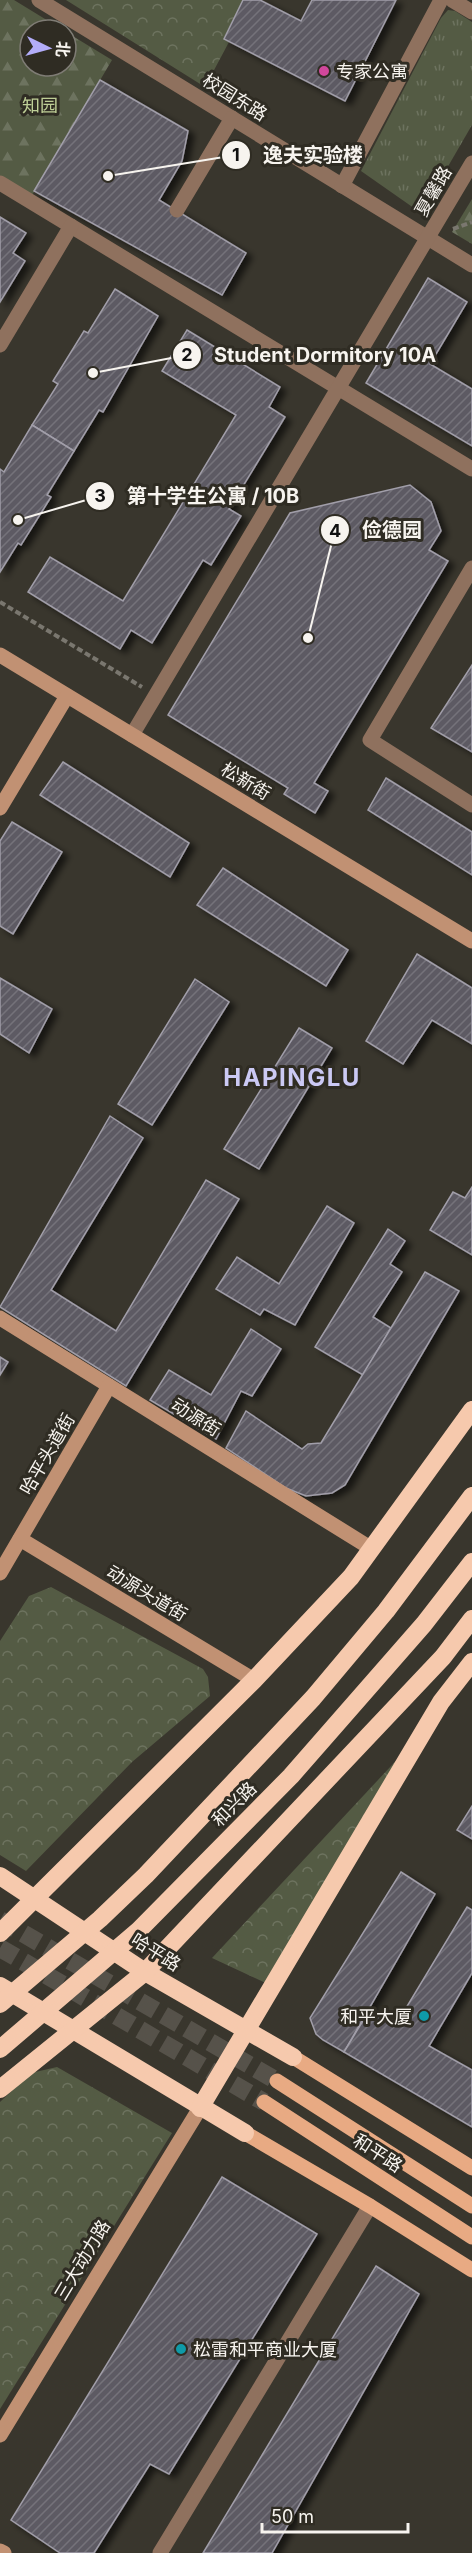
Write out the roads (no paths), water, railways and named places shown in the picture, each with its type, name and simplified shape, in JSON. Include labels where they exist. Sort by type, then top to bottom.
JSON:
[{"type":"highway","points":[[0,1933],[254,1680],[351,1577],[472,1410]]},
{"type":"highway","points":[[0,2004],[100,1920],[146,1875],[306,1706],[386,1611],[472,1496]]},
{"type":"highway","name":"和兴路","points":[[0,2049],[139,1930],[291,1776],[424,1624],[472,1562]]},
{"type":"highway","points":[[0,2089],[145,1972],[443,1657],[472,1619]]},
{"type":"highway","points":[[200,2108],[441,1702],[472,1662]]},
{"type":"highway","name":"哈平路","points":[[0,1876],[37,1898],[145,1972],[293,2057]]},
{"type":"highway","points":[[0,1986],[245,2133]]},
{"type":"main road","points":[[293,2057],[472,2169]]},
{"type":"main road","name":"和平路","points":[[277,2082],[472,2205]]},
{"type":"main road","name":"和平路","points":[[264,2102],[472,2237]]},
{"type":"main road","points":[[245,2133],[370,2206],[472,2270]]},
{"type":"street","name":"校园东路","points":[[39,0],[472,266]]},
{"type":"street","points":[[342,186],[441,0]]},
{"type":"street","points":[[452,0],[472,12]]},
{"type":"street","points":[[177,210],[232,118]]},
{"type":"street","name":"夏馨路","points":[[132,735],[472,163]]},
{"type":"street","points":[[0,183],[472,469]]},
{"type":"street","points":[[0,345],[71,226]]},
{"type":"street","points":[[472,568],[370,740],[472,805]]},
{"type":"street","name":"松新街","points":[[0,655],[472,941]]},
{"type":"street","points":[[0,808],[67,696]]},
{"type":"street","name":"动源街","points":[[0,1318],[372,1549]]},
{"type":"street","name":"哈平头道街","points":[[0,1573],[109,1386]]},
{"type":"street","name":"动源头道街","points":[[20,1539],[254,1680]]},
{"type":"street","name":"三大动力路","points":[[0,2435],[200,2108]]},
{"type":"street","points":[[160,2553],[370,2206]]},
{"type":"tunnel","points":[[0,1920],[277,2081]]},
{"type":"tunnel","points":[[0,1948],[264,2102]]},
{"type":"place","name":"专家公寓","points":[[324,71]]},
{"type":"place","name":"逸夫实验楼","points":[[108,176]]},
{"type":"place","name":"Student Dormitory 10A","points":[[93,373]]},
{"type":"place","name":"第十学生公寓 / 10B","points":[[18,520]]},
{"type":"place","name":"俭德园","points":[[308,638]]},
{"type":"place","name":"和平大厦","points":[[424,2016]]},
{"type":"place","name":"松雷和平商业大厦","points":[[181,2349]]},
{"type":"district","name":"HAPINGLU","points":[[292,1077]]},
{"type":"park label","name":"知园","points":[[40,105]]}]
